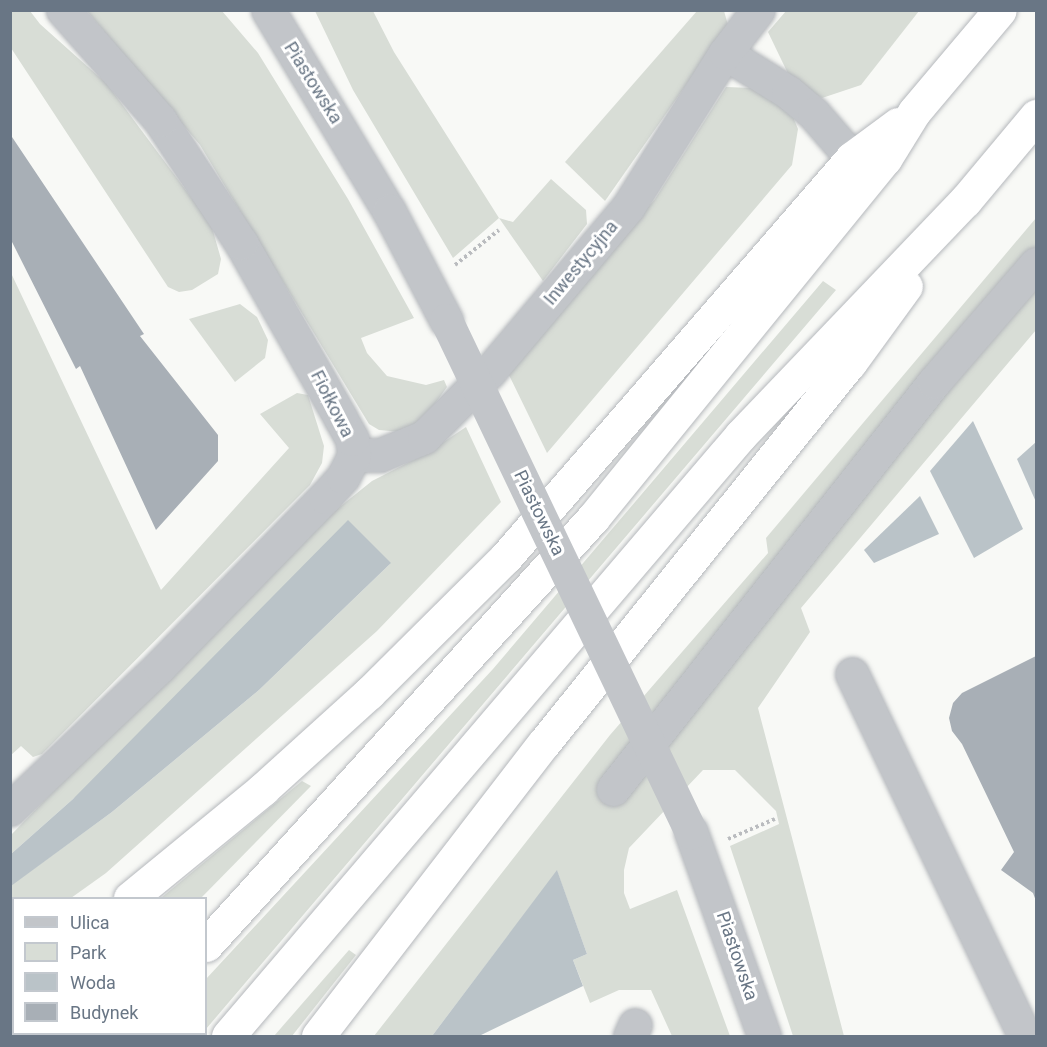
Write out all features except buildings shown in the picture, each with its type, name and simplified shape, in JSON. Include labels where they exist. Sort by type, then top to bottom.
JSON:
[{"type":"highway","points":[[207,944],[592,518],[885,159],[914,112],[1000,10]]},
{"type":"highway","points":[[131,897],[333,725],[506,557],[852,158],[914,112]]},
{"type":"highway","points":[[228,1036],[741,435],[965,201],[1036,116]]},
{"type":"highway","points":[[318,1036],[544,743],[850,363],[965,201]]},
{"type":"street","name":"Fiołkowa","points":[[10,809],[160,666],[325,497],[343,477],[354,455],[352,439],[340,417],[222,214],[160,120],[63,10]]},
{"type":"street","name":"Piastowska","points":[[268,10],[384,202],[446,320],[705,838],[764,1036]]},
{"type":"street","name":"Inwestycyjna","points":[[354,455],[380,455],[424,437],[490,371],[628,207],[726,53],[758,10]]},
{"type":"street","points":[[726,53],[788,92],[814,114],[852,158]]},
{"type":"street","points":[[613,789],[934,382],[1036,264]]},
{"type":"street","points":[[852,674],[1024,1036]]},
{"type":"path","points":[[450,269],[498,230]]},
{"type":"path","points":[[705,838],[776,819]]},
{"type":"green space","points":[[10,11],[30,11],[40,24],[107,84],[211,224],[221,259],[218,274],[192,290],[179,292],[168,287],[11,48]]},
{"type":"green space","points":[[87,11],[222,11],[258,53],[348,199],[414,318],[361,338],[367,353],[387,376],[426,385],[444,380],[447,387],[424,419],[402,432],[379,430],[369,424],[200,145]]},
{"type":"green space","points":[[315,11],[373,11],[394,52],[499,218],[453,258],[353,90]]},
{"type":"green space","points":[[697,11],[724,11],[728,25],[605,201],[565,162]]},
{"type":"green space","points":[[786,11],[919,11],[861,85],[822,98],[793,84],[768,32]]},
{"type":"green space","points":[[726,87],[752,88],[791,112],[798,129],[792,165],[547,453],[508,373],[655,199]]},
{"type":"green space","points":[[551,179],[586,210],[587,224],[543,281],[499,218],[513,222]]},
{"type":"green space","points":[[1036,218],[1036,330],[801,608],[810,632],[758,708],[844,1036],[793,1036],[730,846],[779,824],[776,811],[735,770],[703,770],[629,848],[624,870],[624,893],[630,909],[677,890],[730,1036],[672,1036],[651,990],[619,990],[590,1003],[573,960],[587,954],[557,871],[432,1036],[374,1036],[610,735],[768,553],[766,538]]},
{"type":"green space","points":[[11,273],[161,590],[289,448],[260,414],[297,393],[308,395],[324,446],[322,463],[310,485],[42,754],[33,757],[21,746],[10,756]]},
{"type":"green space","points":[[823,281],[836,290],[207,1028],[207,978],[493,669]]},
{"type":"green space","points":[[240,304],[257,317],[268,340],[265,358],[235,382],[189,319]]},
{"type":"green space","points":[[466,427],[501,502],[377,631],[106,873],[72,897],[12,897],[11,941],[10,886],[112,812],[259,690],[391,563],[73,799],[11,854],[11,835],[291,546],[372,481],[427,453]]},
{"type":"green space","points":[[302,781],[311,786],[202,897],[162,897]]},
{"type":"green space","points":[[349,950],[356,955],[292,1036],[274,1036]]},
{"type":"water","points":[[973,421],[1023,529],[974,558],[930,471]]},
{"type":"water","points":[[1036,442],[1036,502],[1017,459]]},
{"type":"water","points":[[920,496],[939,534],[874,563],[864,550]]},
{"type":"water","points":[[348,520],[391,563],[259,690],[112,812],[11,886],[11,854],[73,799]]},
{"type":"water","points":[[557,870],[587,954],[573,960],[583,986],[479,1036],[432,1036]]}]
